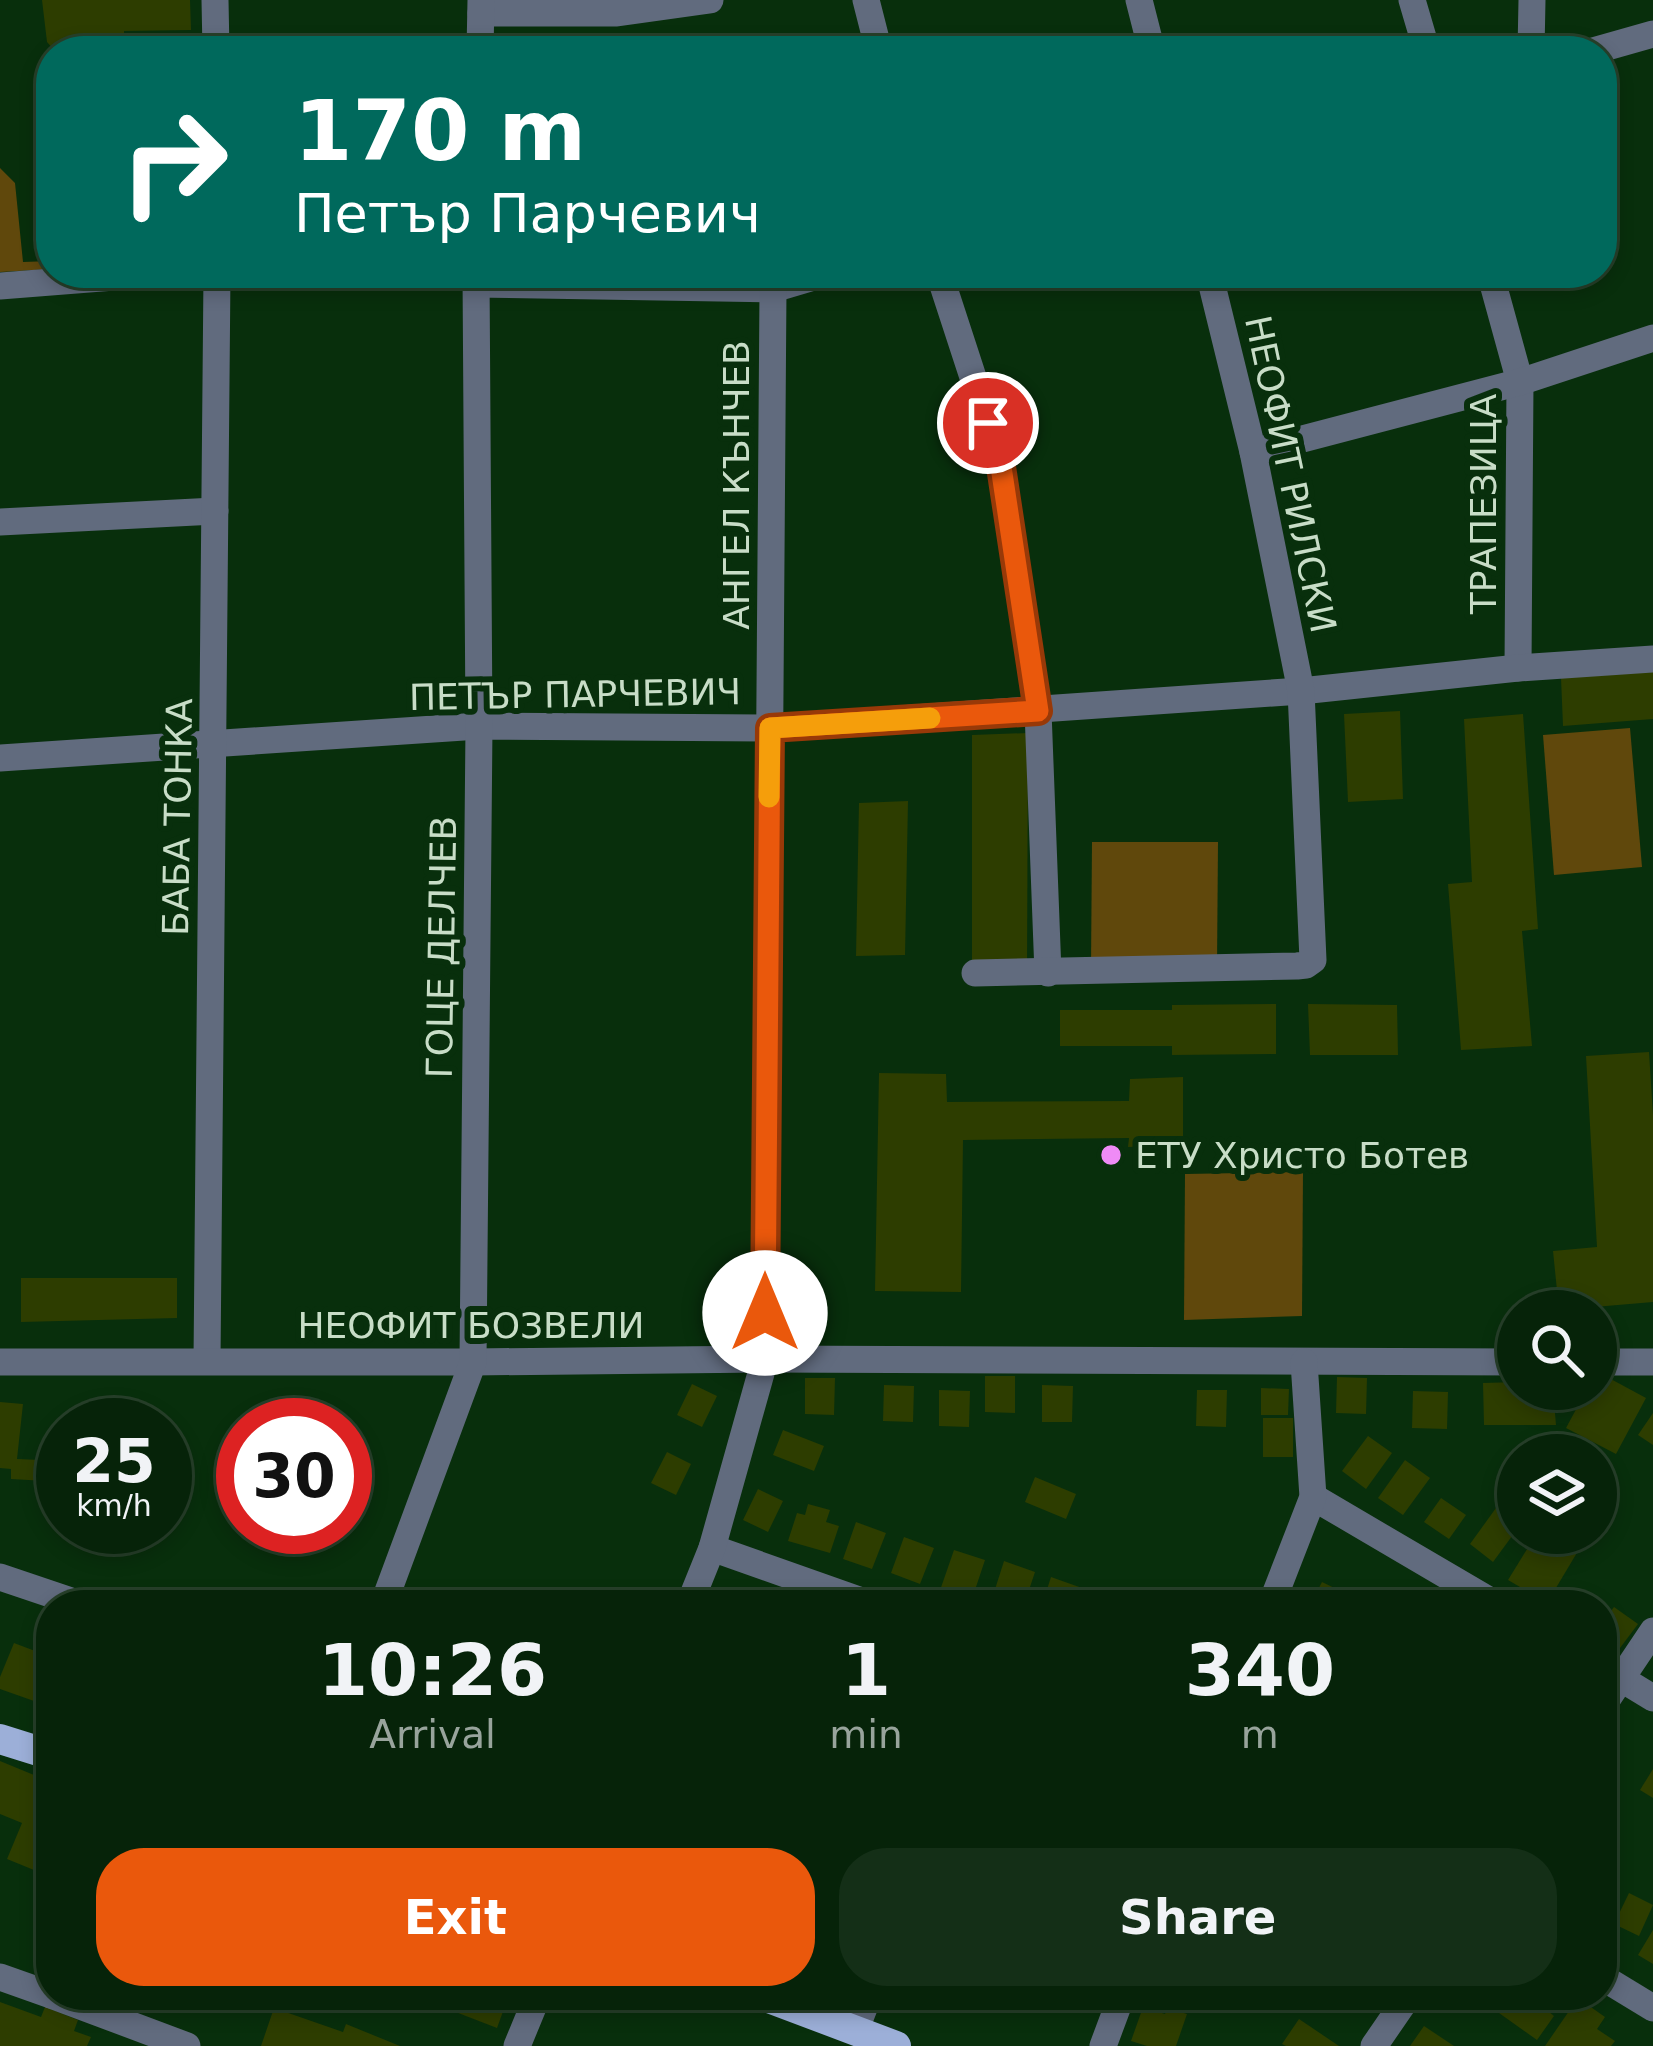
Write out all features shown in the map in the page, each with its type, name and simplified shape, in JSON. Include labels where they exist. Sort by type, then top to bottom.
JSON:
[{"type":"main road","points":[[0,1739],[36,1750]]},
{"type":"main road","points":[[800,2010],[896,2046]]},
{"type":"street","points":[[215,0],[216,36]]},
{"type":"street","points":[[480,36],[481,6],[617,13],[710,0]]},
{"type":"street","points":[[866,0],[876,36]]},
{"type":"street","points":[[1139,0],[1148,36]]},
{"type":"street","points":[[1412,0],[1423,36]]},
{"type":"street","points":[[1532,0],[1532,36]]},
{"type":"street","points":[[1617,44],[1653,34]]},
{"type":"street","points":[[0,286],[36,283]]},
{"type":"street","name":"БАБА ТОНКА","points":[[207,1361],[217,288]]},
{"type":"street","name":"ГОЦЕ ДЕЛЧЕВ","points":[[388,1590],[473,1363],[479,726],[476,288]]},
{"type":"street","points":[[746,288],[776,288]]},
{"type":"street","points":[[944,288],[1000,460],[1038,711],[1048,973],[975,973]]},
{"type":"street","name":"НЕОФИТ РИЛСКИ","points":[[1048,973],[1297,966],[1313,960],[1301,691],[1253,452],[1213,288]]},
{"type":"street","name":"ТРАПЕЗИЦА","points":[[1494,288],[1520,382],[1518,668]]},
{"type":"street","name":"АНГЕЛ КЪНЧЕВ","points":[[695,1590],[712,1548],[765,1358],[773,289]]},
{"type":"street","points":[[1253,452],[1520,382],[1653,338]]},
{"type":"street","points":[[0,522],[215,511]]},
{"type":"street","name":"ПЕТЪР ПАРЧЕВИЧ","points":[[0,758],[479,726],[770,728],[1301,691],[1653,659]]},
{"type":"street","name":"НЕОФИТ БОЗВЕЛИ","points":[[0,1362],[765,1358],[1497,1362]]},
{"type":"street","points":[[1277,1590],[1313,1497],[1304,1362]]},
{"type":"street","points":[[1617,1362],[1653,1362]]},
{"type":"street","points":[[1313,1497],[1471,1590]]},
{"type":"street","points":[[712,1548],[831,1590]]},
{"type":"street","points":[[0,1577],[38,1590]]},
{"type":"street","points":[[1617,1667],[1653,1631]]},
{"type":"street","points":[[1617,1675],[1653,1698]]},
{"type":"street","points":[[0,1977],[36,1990]]},
{"type":"street","points":[[1617,1985],[1653,2008]]},
{"type":"street","points":[[91,2010],[188,2046]]},
{"type":"street","points":[[518,2046],[532,2010]]},
{"type":"street","points":[[855,2031],[863,2010]]},
{"type":"street","points":[[1103,2046],[1116,2010]]},
{"type":"street","points":[[1374,2046],[1399,2010]]},
{"type":"shaded area","points":[[0,168],[15,183],[23,262],[36,262],[36,270],[0,272]]},
{"type":"shaded area","points":[[1630,728],[1642,867],[1554,875],[1543,735]]},
{"type":"shaded area","points":[[1092,842],[1218,842],[1217,965],[1091,967]]},
{"type":"shaded area","points":[[1303,1172],[1302,1316],[1184,1320],[1185,1174]]},
{"type":"building","points":[[42,0],[190,0],[191,30],[46,36]]},
{"type":"building","points":[[1653,672],[1653,719],[1563,726],[1561,678]]},
{"type":"building","points":[[1400,711],[1403,799],[1348,802],[1344,714]]},
{"type":"building","points":[[1523,714],[1538,929],[1522,931],[1532,1046],[1461,1050],[1448,884],[1472,882],[1464,719]]},
{"type":"building","points":[[1028,733],[1027,970],[972,967],[972,735]]},
{"type":"building","points":[[908,801],[905,955],[856,956],[859,803]]},
{"type":"building","points":[[1276,1004],[1276,1054],[1172,1055],[1172,1046],[1060,1046],[1060,1010]]},
{"type":"building","points":[[1308,1004],[1397,1005],[1398,1055],[1310,1055]]},
{"type":"building","points":[[1649,1052],[1653,1302],[1617,1305],[1617,1290],[1557,1290],[1553,1251],[1597,1247],[1586,1056]]},
{"type":"building","points":[[879,1073],[946,1074],[947,1102],[1129,1101],[1130,1079],[1183,1077],[1183,1145],[1128,1147],[1129,1138],[963,1140],[961,1292],[875,1291]]},
{"type":"building","points":[[21,1278],[177,1278],[177,1318],[21,1322]]},
{"type":"building","points":[[985,1376],[1015,1376],[1015,1413],[985,1412]]},
{"type":"building","points":[[1337,1377],[1367,1378],[1366,1414],[1336,1413]]},
{"type":"building","points":[[805,1378],[835,1378],[834,1415],[805,1414]]},
{"type":"building","points":[[1617,1382],[1646,1398],[1617,1452],[1617,1434],[1578,1434],[1566,1428],[1576,1410],[1617,1410]]},
{"type":"building","points":[[1483,1383],[1497,1383],[1497,1410],[1555,1410],[1556,1425],[1484,1425]]},
{"type":"building","points":[[692,1384],[717,1396],[702,1427],[677,1415]]},
{"type":"building","points":[[884,1385],[914,1386],[913,1422],[883,1421]]},
{"type":"building","points":[[1042,1385],[1073,1386],[1072,1422],[1042,1422]]},
{"type":"building","points":[[1261,1388],[1289,1389],[1288,1415],[1261,1415]]},
{"type":"building","points":[[939,1390],[970,1391],[969,1427],[939,1426]]},
{"type":"building","points":[[1197,1390],[1227,1390],[1226,1427],[1196,1426]]},
{"type":"building","points":[[1413,1391],[1448,1392],[1447,1429],[1412,1428]]},
{"type":"building","points":[[0,1402],[23,1404],[17,1459],[36,1460],[36,1480],[11,1479],[11,1469],[0,1468]]},
{"type":"building","points":[[1653,1413],[1653,1445],[1638,1435]]},
{"type":"building","points":[[1263,1418],[1293,1418],[1293,1457],[1263,1457]]},
{"type":"building","points":[[783,1430],[824,1446],[814,1471],[773,1455]]},
{"type":"building","points":[[1368,1436],[1392,1453],[1366,1489],[1342,1471]]},
{"type":"building","points":[[667,1452],[691,1464],[676,1495],[651,1483]]},
{"type":"building","points":[[1405,1460],[1430,1478],[1403,1515],[1378,1498]]},
{"type":"building","points":[[1035,1477],[1076,1494],[1066,1519],[1025,1502]]},
{"type":"building","points":[[758,1489],[783,1501],[768,1532],[743,1520]]},
{"type":"building","points":[[1441,1498],[1466,1515],[1449,1539],[1424,1522]]},
{"type":"building","points":[[808,1504],[830,1510],[826,1522],[839,1526],[830,1553],[788,1541],[797,1513],[805,1515]]},
{"type":"building","points":[[1497,1509],[1499,1554],[1493,1562],[1470,1544]]},
{"type":"building","points":[[856,1522],[886,1533],[872,1569],[843,1559]]},
{"type":"building","points":[[904,1537],[934,1548],[920,1584],[891,1573]]},
{"type":"building","points":[[954,1550],[985,1560],[975,1590],[940,1590]]},
{"type":"building","points":[[1524,1554],[1576,1554],[1555,1590],[1525,1590],[1508,1580]]},
{"type":"building","points":[[1004,1561],[1035,1572],[1029,1590],[995,1590]]},
{"type":"building","points":[[1051,1577],[1082,1588],[1081,1590],[1047,1590]]},
{"type":"building","points":[[1617,1609],[1638,1624],[1617,1652]]},
{"type":"building","points":[[14,1643],[36,1651],[36,1702],[0,1689]]},
{"type":"building","points":[[0,1761],[36,1776],[36,1871],[7,1859],[22,1823],[0,1814]]},
{"type":"building","points":[[1653,1769],[1653,1798],[1640,1790]]},
{"type":"building","points":[[1629,1893],[1653,1905],[1639,1936],[1617,1925]]},
{"type":"building","points":[[1653,1930],[1653,1964],[1638,1955]]},
{"type":"building","points":[[0,2002],[41,2017],[44,2010],[53,2010],[78,2020],[74,2031],[91,2037],[87,2046],[0,2046]]},
{"type":"building","points":[[273,2010],[280,2010],[343,2032],[346,2024],[400,2046],[261,2046]]},
{"type":"building","points":[[453,2010],[504,2010],[497,2028]]},
{"type":"building","points":[[1142,2010],[1187,2014],[1176,2046],[1131,2041]]},
{"type":"building","points":[[1547,2010],[1554,2016],[1537,2040],[1499,2013]]},
{"type":"building","points":[[1570,2010],[1595,2010],[1605,2017],[1597,2029],[1615,2041],[1611,2046],[1545,2046]]},
{"type":"building","points":[[1299,2019],[1339,2046],[1282,2044]]},
{"type":"building","points":[[1424,2026],[1454,2046],[1410,2046]]},
{"type":"slow traffic","points":[[769,797],[770,728],[930,718]]},
{"type":"place","name":"ЕТУ Христо Ботев","points":[[1111,1155]]},
{"type":"route","points":[[765,1313],[770,728],[1038,711],[1000,460],[988,423]]}]
